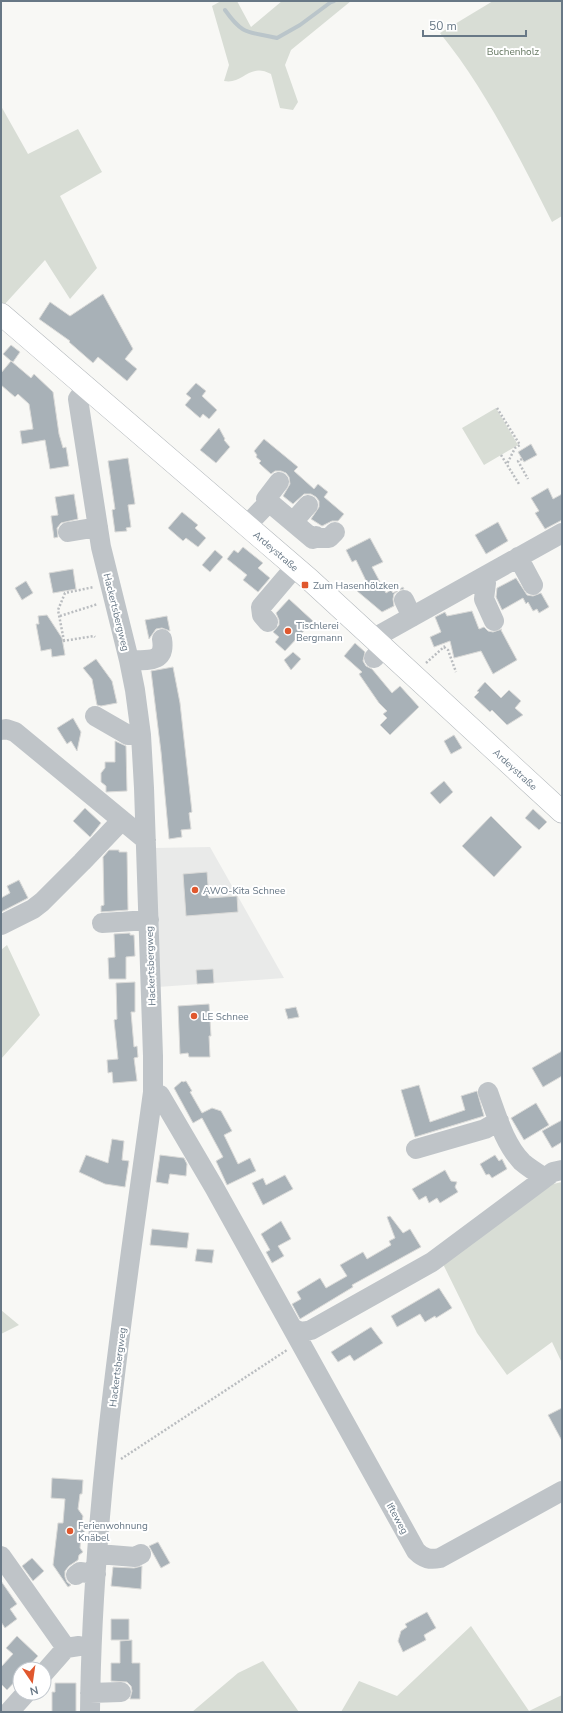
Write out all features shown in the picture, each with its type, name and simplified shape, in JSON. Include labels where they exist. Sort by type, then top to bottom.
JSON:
[{"type":"main road","name":"Ardeystraße","points":[[1,314],[247,525],[414,675],[562,812]]},
{"type":"street","name":"Hackertsbergweg","points":[[86,388],[78,399],[98,527],[112,591],[117,643],[135,690],[141,736],[153,1056],[153,1092],[113,1396],[96,1574],[77,1643],[90,1702]]},
{"type":"street","points":[[279,482],[266,499],[269,502],[313,539],[316,536],[318,538],[329,538],[335,532]]},
{"type":"street","points":[[247,525],[269,502]]},
{"type":"street","points":[[293,522],[308,505]]},
{"type":"street","points":[[68,532],[98,527]]},
{"type":"street","points":[[383,648],[408,609],[445,602],[486,584],[541,539],[562,534]]},
{"type":"street","points":[[518,557],[533,585]]},
{"type":"street","points":[[268,622],[262,615],[261,607],[295,568]]},
{"type":"street","points":[[486,584],[484,599],[494,621]]},
{"type":"street","points":[[117,643],[161,659],[162,639]]},
{"type":"street","points":[[95,716],[128,736],[141,736]]},
{"type":"street","points":[[1,730],[6,729],[15,732],[121,821],[146,840]]},
{"type":"street","points":[[1,925],[33,909],[42,902],[121,821]]},
{"type":"street","points":[[102,923],[149,920]]},
{"type":"street","points":[[153,1092],[160,1095],[300,1335],[432,1262],[553,1174]]},
{"type":"street","points":[[488,1092],[499,1121],[516,1154],[527,1166],[553,1174]]},
{"type":"street","points":[[416,1149],[485,1129],[499,1121]]},
{"type":"street","name":"Ifteweg","points":[[300,1335],[416,1551],[421,1556],[427,1559],[440,1558],[562,1491]]},
{"type":"street","points":[[98,1554],[135,1557],[141,1554]]},
{"type":"street","points":[[1,1556],[77,1643],[52,1666]]},
{"type":"street","points":[[76,1575],[80,1572],[96,1574]]},
{"type":"street","points":[[90,1702],[121,1692]]},
{"type":"street","points":[[9,1712],[19,1701]]},
{"type":"path","points":[[497,408],[520,445],[515,448],[507,464]]},
{"type":"path","points":[[501,455],[519,484]]},
{"type":"path","points":[[522,459],[518,461],[528,479]]},
{"type":"path","points":[[60,616],[112,591]]},
{"type":"path","points":[[112,591],[65,593],[58,610],[63,641],[94,636],[117,643]]},
{"type":"path","points":[[414,675],[445,646],[448,650],[456,672]]},
{"type":"path","points":[[105,1470],[300,1335]]},
{"type":"shaded area","name":"AWO-Kita Schnee","points":[[210,847],[284,978],[158,987],[154,848]]},
{"type":"green space","points":[[221,1],[237,1],[251,27],[282,1],[351,1],[291,50],[285,65],[298,102],[293,110],[280,108],[271,74],[263,71],[257,71],[251,72],[236,80],[224,81],[229,65],[212,6]]},
{"type":"green space","name":"Buchenholz","points":[[493,1],[562,1],[562,216],[552,222],[501,124],[472,77],[440,33]]},
{"type":"green space","points":[[1,106],[28,154],[78,129],[102,172],[60,196],[97,268],[70,299],[45,260],[4,305],[1,302]]},
{"type":"green space","points":[[496,408],[518,445],[484,465],[462,428]]},
{"type":"green space","points":[[7,945],[40,1015],[1,1059],[1,950]]},
{"type":"green space","points":[[562,1182],[562,1363],[552,1342],[507,1375],[477,1333],[442,1262],[553,1184]]},
{"type":"green space","points":[[1,1310],[19,1325],[1,1334]]},
{"type":"green space","points":[[471,1626],[529,1711],[562,1695],[562,1712],[341,1712],[359,1681],[397,1696]]},
{"type":"green space","points":[[263,1661],[299,1712],[192,1712],[238,1673]]},
{"type":"building","points":[[103,294],[133,349],[125,359],[137,369],[127,381],[98,357],[93,363],[69,342],[70,341],[39,319],[50,302],[70,316]]},
{"type":"building","points":[[11,345],[20,352],[13,362],[3,354]]},
{"type":"building","points":[[11,361],[31,378],[34,374],[53,392],[59,434],[63,448],[66,447],[69,466],[50,469],[45,440],[22,444],[20,431],[33,429],[29,404],[18,394],[15,397],[1,385],[1,373]]},
{"type":"building","points":[[196,383],[206,391],[202,396],[217,410],[209,419],[203,414],[200,418],[185,405],[191,398],[186,394]]},
{"type":"building","points":[[219,428],[225,439],[224,440],[230,447],[216,463],[200,450]]},
{"type":"building","points":[[264,439],[298,467],[294,471],[314,489],[318,484],[328,492],[324,497],[344,514],[338,521],[332,521],[322,526],[311,519],[319,507],[319,501],[311,494],[304,494],[293,504],[283,496],[290,484],[289,477],[286,473],[281,471],[275,471],[271,474],[259,463],[261,461],[256,457],[257,455],[254,451]]},
{"type":"building","points":[[531,444],[537,455],[524,462],[518,452]]},
{"type":"building","points":[[128,458],[135,504],[128,505],[131,527],[126,528],[127,531],[115,532],[112,510],[115,509],[108,461]]},
{"type":"building","points":[[548,488],[553,499],[562,494],[562,520],[545,529],[535,513],[539,511],[531,498]]},
{"type":"building","points":[[74,494],[78,519],[61,523],[57,528],[58,537],[54,538],[51,516],[58,515],[55,497]]},
{"type":"building","points":[[182,512],[198,525],[195,528],[206,538],[198,547],[186,538],[183,541],[168,528]]},
{"type":"building","points":[[498,522],[508,541],[486,554],[475,535]]},
{"type":"building","points":[[370,538],[383,562],[372,567],[386,593],[391,590],[393,593],[403,587],[404,589],[399,590],[394,594],[394,606],[382,612],[357,591],[368,585],[356,560],[352,562],[346,550]]},
{"type":"building","points":[[243,547],[263,563],[258,568],[270,578],[258,592],[243,580],[247,575],[227,559],[234,550],[238,553]]},
{"type":"building","points":[[215,550],[223,557],[210,572],[202,565]]},
{"type":"building","points":[[73,569],[76,589],[53,593],[49,573]]},
{"type":"building","points":[[516,578],[527,595],[533,596],[541,593],[549,607],[539,613],[537,609],[533,611],[528,602],[526,604],[523,598],[502,610],[496,597],[497,588]]},
{"type":"building","points":[[26,581],[33,593],[22,600],[15,588]]},
{"type":"building","name":"Tischlerei Bergmann","points":[[289,599],[313,621],[285,651],[275,642],[279,637],[273,632],[279,625],[279,620],[276,613]]},
{"type":"building","points":[[472,611],[479,629],[484,627],[488,631],[493,632],[502,629],[501,630],[517,660],[493,674],[481,651],[454,658],[450,641],[434,647],[430,637],[441,632],[435,617],[445,612],[447,616]]},
{"type":"building","points":[[47,615],[62,638],[65,655],[52,657],[51,649],[41,651],[36,624],[39,624],[38,616]]},
{"type":"building","points":[[167,616],[170,631],[162,628],[156,629],[149,639],[145,620]]},
{"type":"building","points":[[355,643],[365,652],[363,661],[366,666],[372,669],[392,693],[400,686],[419,707],[390,735],[380,725],[387,718],[383,714],[387,711],[379,703],[359,674],[362,672],[344,656]]},
{"type":"building","points":[[293,652],[301,659],[291,670],[284,660]]},
{"type":"building","points":[[96,659],[112,681],[117,703],[101,706],[97,705],[92,679],[83,668]]},
{"type":"building","points":[[173,667],[180,703],[192,812],[189,813],[191,829],[181,830],[182,837],[169,839],[161,752],[151,671]]},
{"type":"building","points":[[485,682],[501,698],[509,690],[521,701],[515,708],[523,715],[507,725],[492,710],[490,712],[474,697]]},
{"type":"building","points":[[73,718],[81,732],[77,751],[71,741],[67,744],[57,728]]},
{"type":"building","points":[[454,735],[462,748],[451,754],[444,741]]},
{"type":"building","points":[[115,741],[126,746],[127,791],[106,792],[106,786],[101,782],[101,773],[105,768],[105,762],[115,762]]},
{"type":"building","points":[[444,781],[453,792],[440,804],[430,793]]},
{"type":"building","points":[[85,808],[101,823],[90,837],[73,821]]},
{"type":"building","points":[[533,809],[547,822],[539,830],[525,818]]},
{"type":"building","points":[[491,816],[522,847],[494,877],[462,846]]},
{"type":"building","points":[[109,850],[127,852],[128,910],[101,912],[101,906],[104,905],[103,857]]},
{"type":"building","points":[[207,872],[209,898],[237,896],[238,912],[186,916],[183,874]]},
{"type":"building","points":[[19,880],[28,898],[1,912],[1,898],[10,893],[7,886]]},
{"type":"building","points":[[130,933],[130,935],[134,935],[135,956],[126,957],[126,979],[109,979],[108,958],[115,957],[114,934]]},
{"type":"building","points":[[213,969],[214,983],[197,984],[196,970]]},
{"type":"building","points":[[135,982],[135,1012],[131,1012],[134,1047],[137,1046],[138,1057],[134,1058],[137,1081],[113,1083],[112,1072],[108,1073],[107,1060],[118,1059],[114,1020],[117,1019],[116,983]]},
{"type":"building","points":[[209,1004],[211,1036],[209,1036],[210,1057],[189,1057],[188,1053],[180,1054],[178,1006]]},
{"type":"building","points":[[296,1007],[299,1017],[288,1019],[285,1009]]},
{"type":"building","points":[[562,1051],[562,1076],[543,1087],[532,1068]]},
{"type":"building","points":[[182,1081],[186,1081],[192,1091],[190,1092],[202,1113],[212,1108],[221,1111],[232,1131],[224,1135],[238,1164],[250,1158],[256,1171],[227,1185],[216,1161],[223,1157],[202,1118],[193,1123],[174,1088]]},
{"type":"building","points":[[419,1085],[430,1122],[465,1110],[461,1096],[477,1091],[484,1116],[415,1137],[401,1090]]},
{"type":"building","points":[[536,1103],[549,1125],[524,1140],[511,1118]]},
{"type":"building","points":[[562,1120],[562,1142],[552,1148],[542,1131]]},
{"type":"building","points":[[112,1139],[124,1141],[122,1160],[129,1161],[125,1187],[105,1184],[79,1172],[86,1155],[108,1163]]},
{"type":"building","points":[[160,1155],[184,1158],[187,1164],[186,1176],[170,1174],[168,1184],[156,1182]]},
{"type":"building","points":[[495,1155],[499,1161],[502,1159],[507,1169],[492,1178],[489,1174],[486,1175],[480,1164]]},
{"type":"building","points":[[445,1170],[451,1181],[457,1182],[455,1187],[458,1192],[440,1203],[437,1198],[429,1203],[426,1196],[419,1200],[412,1189]]},
{"type":"building","points":[[285,1175],[293,1189],[263,1205],[252,1183],[263,1178],[266,1185]]},
{"type":"building","points":[[390,1216],[403,1233],[410,1229],[421,1247],[352,1285],[353,1287],[300,1319],[292,1304],[301,1299],[297,1292],[320,1278],[326,1288],[347,1276],[340,1265],[363,1252],[367,1259],[391,1245],[389,1241],[395,1238],[387,1217]]},
{"type":"building","points":[[281,1221],[291,1239],[278,1246],[284,1256],[272,1263],[266,1252],[270,1250],[261,1234]]},
{"type":"building","points":[[152,1229],[189,1233],[187,1248],[150,1245]]},
{"type":"building","points":[[197,1249],[214,1250],[212,1263],[195,1261]]},
{"type":"building","points":[[439,1288],[452,1308],[436,1318],[435,1316],[425,1322],[420,1314],[397,1327],[391,1316]]},
{"type":"building","points":[[371,1327],[383,1343],[354,1361],[350,1355],[338,1362],[331,1352]]},
{"type":"building","points":[[562,1408],[562,1441],[548,1415]]},
{"type":"building","points":[[52,1478],[83,1480],[82,1494],[80,1494],[78,1509],[83,1516],[81,1528],[85,1532],[81,1536],[80,1548],[83,1552],[79,1555],[78,1560],[69,1566],[65,1571],[67,1582],[71,1585],[68,1587],[53,1565],[58,1523],[63,1523],[65,1499],[51,1498]]},
{"type":"building","points":[[158,1542],[170,1563],[161,1568],[149,1546]]},
{"type":"building","points":[[32,1558],[44,1571],[33,1581],[22,1566]]},
{"type":"building","points":[[142,1566],[141,1589],[111,1586],[113,1567],[134,1568]]},
{"type":"building","points":[[1,1581],[17,1604],[10,1609],[17,1619],[5,1628],[1,1622]]},
{"type":"building","points":[[427,1612],[436,1628],[424,1635],[426,1640],[403,1652],[398,1641],[401,1631],[407,1627],[405,1624]]},
{"type":"building","points":[[111,1619],[129,1619],[129,1640],[111,1640]]},
{"type":"building","points":[[17,1636],[38,1656],[33,1661],[12,1661],[12,1685],[7,1690],[1,1684],[1,1667],[13,1654],[6,1648]]},
{"type":"building","points":[[132,1640],[132,1663],[140,1663],[140,1699],[130,1699],[132,1691],[131,1686],[127,1682],[111,1681],[111,1663],[120,1663],[120,1641]]},
{"type":"building","points":[[55,1683],[76,1683],[76,1712],[52,1712],[52,1692],[55,1692]]},
{"type":"waterway","points":[[225,10],[242,29],[248,32],[277,38],[300,25],[334,1]]},
{"type":"place","name":"Zum Hasenhölzken","points":[[305,585]]},
{"type":"place","name":"Tischlerei Bergmann","points":[[288,631]]},
{"type":"place","name":"AWO-Kita Schnee","points":[[195,890]]},
{"type":"place","name":"LE Schnee","points":[[194,1016]]},
{"type":"place","name":"Ferienwohnung Knäbel","points":[[70,1531]]}]
